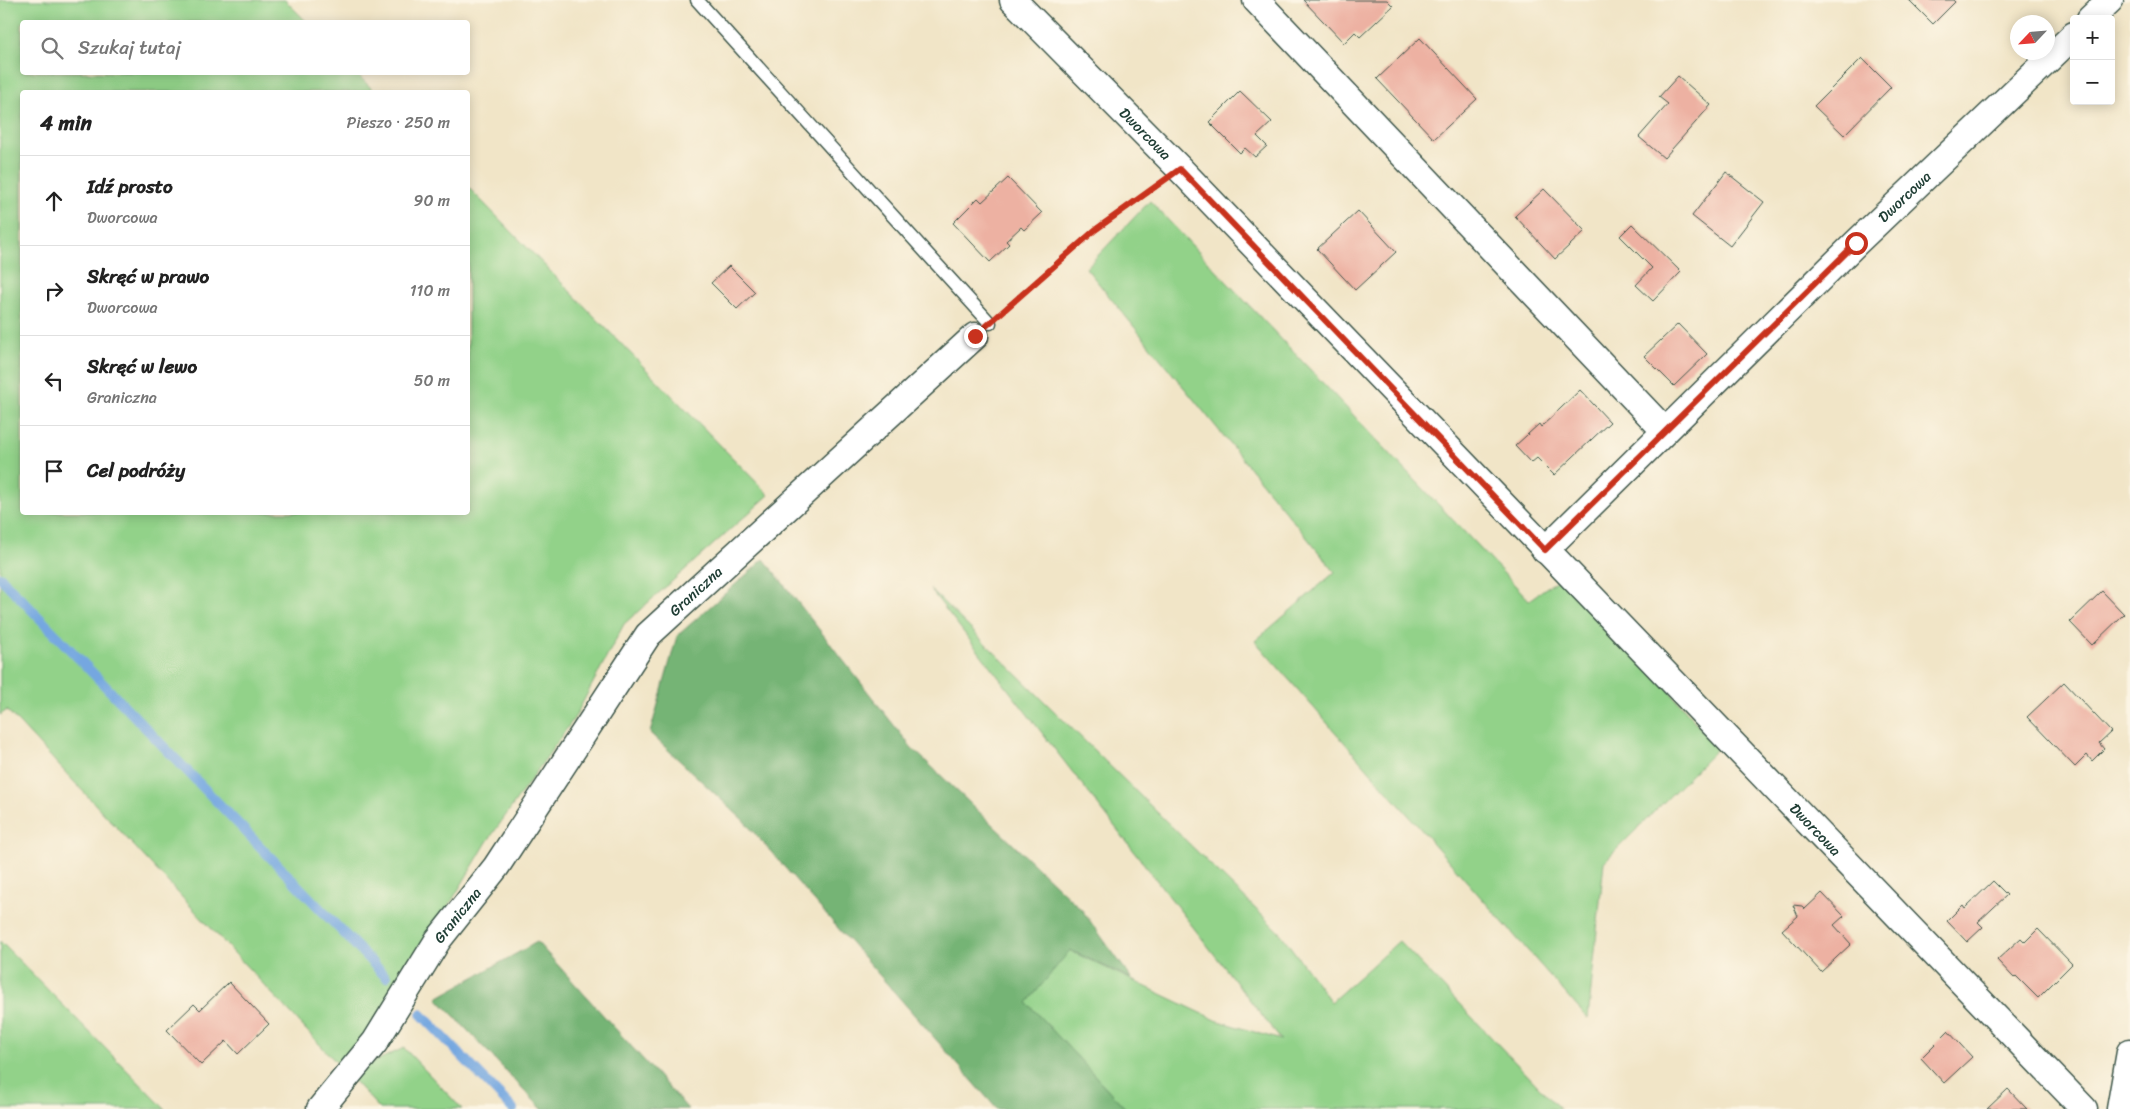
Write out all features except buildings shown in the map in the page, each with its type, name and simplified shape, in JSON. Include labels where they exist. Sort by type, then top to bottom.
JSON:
[{"type":"street","name":"Dworcowa","points":[[1012,0],[1180,169],[2084,1109]]},
{"type":"street","points":[[1256,0],[1665,431]]},
{"type":"street","points":[[2094,15],[2110,0]]},
{"type":"street","name":"Dworcowa","points":[[1545,550],[1856,243],[2070,39]]},
{"type":"street","name":"Graniczna","points":[[320,1109],[375,1042],[438,940],[496,867],[648,635],[982,329]]},
{"type":"street","points":[[2120,1109],[2130,1052]]},
{"type":"lane","points":[[698,0],[982,329]]},
{"type":"path","points":[[982,329],[1095,230],[1180,169]]},
{"type":"green space","points":[[0,0],[285,0],[305,20],[20,20],[20,75],[358,75],[373,90],[20,90],[20,515],[470,515],[470,189],[769,495],[624,624],[575,717],[487,842],[348,1074],[404,1048],[462,1109],[380,1109],[7,710],[0,715]]},
{"type":"green space","points":[[1150,201],[1529,600],[1571,570],[1717,749],[1604,862],[1588,1019],[1255,641],[1335,572],[1086,268]]},
{"type":"green space","points":[[764,559],[911,747],[1082,910],[1132,979],[1070,950],[1027,1003],[1126,1109],[997,1109],[743,820],[650,733],[677,636]]},
{"type":"green space","points":[[930,589],[1281,934],[1331,1002],[1399,941],[1560,1109],[1126,1109],[1027,1003],[1058,945],[1218,1021],[1281,1040]]},
{"type":"green space","points":[[0,941],[165,1109],[0,1109]]},
{"type":"green space","points":[[537,942],[688,1109],[542,1109],[437,998]]},
{"type":"waterway","points":[[0,577],[386,977]]},
{"type":"waterway","points":[[421,1014],[513,1109]]},
{"type":"route","points":[[975,336],[1095,230],[1180,169],[1545,550],[1856,243]]}]
